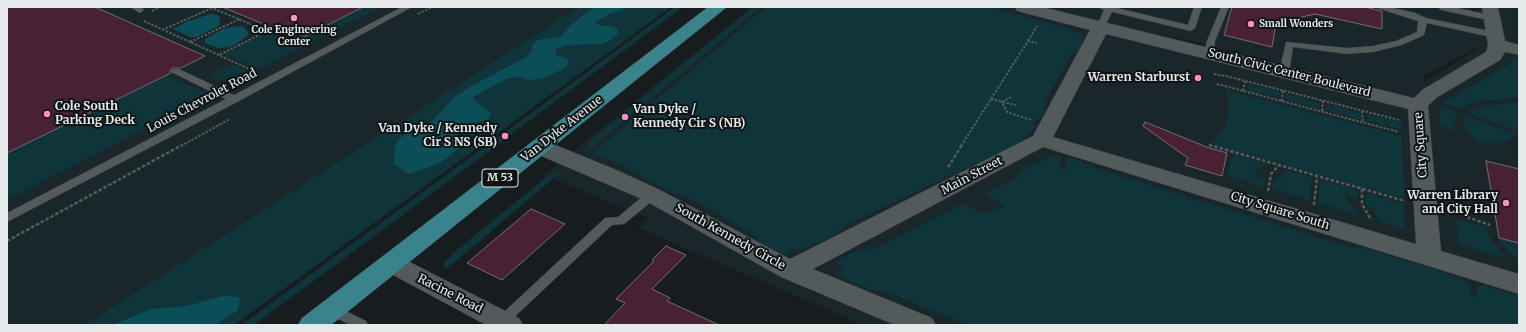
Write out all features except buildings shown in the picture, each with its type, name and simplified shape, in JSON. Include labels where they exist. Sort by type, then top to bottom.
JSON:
[{"type":"main road","name":"Van Dyke Avenue","points":[[312,325],[719,7]]},
{"type":"street","name":"South Civic Center Boulevard","points":[[1023,7],[1104,14],[1283,81],[1412,113]]},
{"type":"street","points":[[1038,131],[1104,14]]},
{"type":"street","points":[[1494,26],[1519,50]]},
{"type":"street","points":[[1412,113],[1429,94],[1493,56],[1497,50],[1494,26]]},
{"type":"street","name":"City Square","points":[[1412,113],[1429,256]]},
{"type":"street","name":"Main Street","points":[[790,270],[956,185],[1038,131]]},
{"type":"street","name":"City Square South","points":[[1038,131],[1519,284]]},
{"type":"street","name":"South Kennedy Circle","points":[[540,147],[611,176],[652,195],[790,270],[922,325]]},
{"type":"street","name":"Racine Road","points":[[391,263],[503,324]]},
{"type":"lane","name":"Louis Chevrolet Road","points":[[7,218],[408,7]]},
{"type":"lane","points":[[1104,14],[1158,17],[1191,28],[1198,7]]},
{"type":"lane","points":[[1209,53],[1225,7]]},
{"type":"lane","points":[[1378,7],[1412,15],[1423,20],[1494,26]]},
{"type":"lane","points":[[1441,7],[1494,26]]},
{"type":"lane","points":[[1283,81],[1289,44],[1347,51],[1373,49],[1399,43],[1421,33],[1423,20]]},
{"type":"lane","points":[[176,71],[235,99]]},
{"type":"lane","points":[[503,324],[609,221],[620,221],[652,195]]},
{"type":"lane","points":[[332,309],[361,325]]},
{"type":"path","points":[[141,10],[160,7]]},
{"type":"path","points":[[162,30],[211,7],[268,31],[218,55]]},
{"type":"path","points":[[190,42],[240,19]]},
{"type":"path","points":[[142,21],[258,73]]},
{"type":"path","points":[[956,185],[944,174],[1038,24]]},
{"type":"path","points":[[1028,41],[1037,43]]},
{"type":"path","points":[[1221,71],[1225,76]]},
{"type":"path","points":[[1214,74],[1245,81],[1283,81],[1323,100],[1362,111],[1412,113]]},
{"type":"path","points":[[1243,91],[1245,81]]},
{"type":"path","points":[[1282,101],[1283,81]]},
{"type":"path","points":[[1217,84],[1406,133]]},
{"type":"path","points":[[1002,102],[1011,97]]},
{"type":"path","points":[[991,99],[1016,105]]},
{"type":"path","points":[[1322,112],[1323,100]]},
{"type":"path","points":[[1002,102],[1007,112],[1038,131]]},
{"type":"path","points":[[1362,111],[1363,122]]},
{"type":"path","points":[[1208,145],[1409,202]]},
{"type":"path","points":[[1268,192],[1271,174],[1279,165]]},
{"type":"path","points":[[1314,206],[1317,176]]},
{"type":"path","points":[[1362,189],[1362,204],[1372,223]]},
{"type":"path","points":[[1467,218],[1490,225]]},
{"type":"shaded area","points":[[7,7],[671,7],[234,325],[7,325]]},
{"type":"shaded area","points":[[363,7],[381,7],[262,68],[257,69],[224,54],[274,29],[300,39]]},
{"type":"shaded area","points":[[579,7],[671,7],[234,325],[85,325]]},
{"type":"shaded area","points":[[594,7],[631,7],[611,13],[595,22],[602,26],[613,26],[618,30],[617,35],[611,40],[602,44],[568,45],[557,48],[555,55],[566,58],[569,63],[563,69],[543,78],[530,80],[520,77],[508,78],[473,97],[477,103],[491,113],[487,120],[462,126],[456,133],[463,145],[440,163],[409,174],[394,164],[395,147],[400,138],[411,131],[426,127],[455,97],[473,85],[527,57],[532,51],[532,45],[538,40],[560,37],[570,26]]},
{"type":"shaded area","points":[[675,7],[683,7],[510,135],[504,133]]},
{"type":"shaded area","points":[[752,7],[1043,7],[1050,9],[1050,7],[1471,7],[1472,16],[1479,21],[1477,7],[1519,7],[1519,325],[864,325],[638,228],[649,218],[544,175]],"holes":[[[1157,35],[1171,36],[1363,84]],[[1475,48],[1479,48],[1423,83],[1423,76]]]},
{"type":"shaded area","points":[[753,7],[761,7],[628,118],[621,115]]},
{"type":"shaded area","points":[[767,7],[990,7],[1069,28],[1071,31],[1082,33],[1081,36],[1085,39],[1077,52],[1071,55],[1044,103],[1045,111],[1039,120],[1032,123],[1036,126],[1020,144],[999,157],[988,158],[845,225],[837,234],[802,250],[795,248],[790,250],[787,254],[784,254],[762,245],[751,233],[686,196],[671,192],[621,165],[593,153]]},
{"type":"shaded area","points":[[211,14],[217,15],[220,18],[219,26],[196,37],[190,37],[173,29],[188,21]]},
{"type":"shaded area","points":[[237,26],[244,27],[247,30],[248,35],[230,47],[218,48],[205,43],[205,39],[223,29]]},
{"type":"shaded area","points":[[1513,58],[1519,59],[1519,97],[1473,102],[1459,110],[1442,103],[1508,65]]},
{"type":"shaded area","points":[[232,64],[251,73],[235,82],[226,82],[210,75]]},
{"type":"shaded area","points":[[167,75],[208,94],[206,97],[7,200],[7,153]]},
{"type":"shaded area","points":[[1248,84],[1281,92],[1280,98],[1247,90]]},
{"type":"shaded area","points":[[1225,90],[1402,136],[1404,199],[1211,144],[1224,127],[1228,117],[1229,106]]},
{"type":"shaded area","points":[[1286,94],[1320,103],[1319,109],[1286,100]]},
{"type":"shaded area","points":[[1519,102],[1518,132],[1468,113],[1482,106]]},
{"type":"shaded area","points":[[1327,104],[1361,113],[1361,120],[1327,110]]},
{"type":"shaded area","points":[[1440,106],[1457,112],[1454,122],[1458,131],[1440,126]]},
{"type":"shaded area","points":[[1368,114],[1402,123],[1402,130],[1367,121]]},
{"type":"shaded area","points":[[1466,116],[1516,134],[1508,141],[1502,143],[1479,143],[1465,129],[1464,123]]},
{"type":"shaded area","points":[[618,118],[626,120],[588,150],[590,141]]},
{"type":"shaded area","points":[[501,135],[507,138],[254,325],[241,325]]},
{"type":"shaded area","points":[[1232,154],[1268,164],[1258,169],[1255,175],[1255,177],[1266,179],[1264,187],[1227,176]]},
{"type":"shaded area","points":[[1058,155],[1062,158],[1060,168],[1065,169],[1067,159],[1072,158],[1101,170],[1350,247],[1365,248],[1462,278],[1469,284],[1470,295],[1477,298],[1477,287],[1483,285],[1519,296],[1519,325],[968,325],[885,291],[868,289],[845,279],[838,274],[843,271],[841,267],[836,265],[840,259],[855,251],[873,249],[962,204],[987,214],[1005,206],[985,193],[1014,179],[1027,167],[1049,157]]},
{"type":"shaded area","points":[[1286,170],[1312,177],[1310,200],[1272,189],[1274,179],[1283,176]]},
{"type":"shaded area","points":[[562,171],[448,268],[444,269],[444,263],[452,254],[549,175]]},
{"type":"shaded area","points":[[1320,179],[1358,190],[1358,199],[1346,195],[1357,214],[1318,203]]},
{"type":"shaded area","points":[[1366,193],[1404,204],[1404,228],[1378,221],[1374,211],[1366,204]]},
{"type":"shaded area","points":[[1456,219],[1487,228],[1488,234],[1496,247],[1509,259],[1458,244]]},
{"type":"shaded area","points":[[1499,238],[1519,243],[1519,260],[1504,247]]},
{"type":"shaded area","points":[[223,296],[240,297],[238,310],[215,325],[112,325],[152,309],[187,306]]},
{"type":"place","name":"Cole Engineering Center","points":[[294,18]]},
{"type":"place","name":"Small Wonders","points":[[1251,24]]},
{"type":"place","name":"Warren Starburst","points":[[1198,78]]},
{"type":"place","name":"Cole South Parking Deck","points":[[47,114]]},
{"type":"place","name":"Van Dyke / Kennedy Cir S (NB)","points":[[625,117]]},
{"type":"place","name":"Van Dyke / Kennedy Cir S NS (SB)","points":[[505,136]]},
{"type":"place","name":"Warren Library and City Hall","points":[[1506,203]]}]
